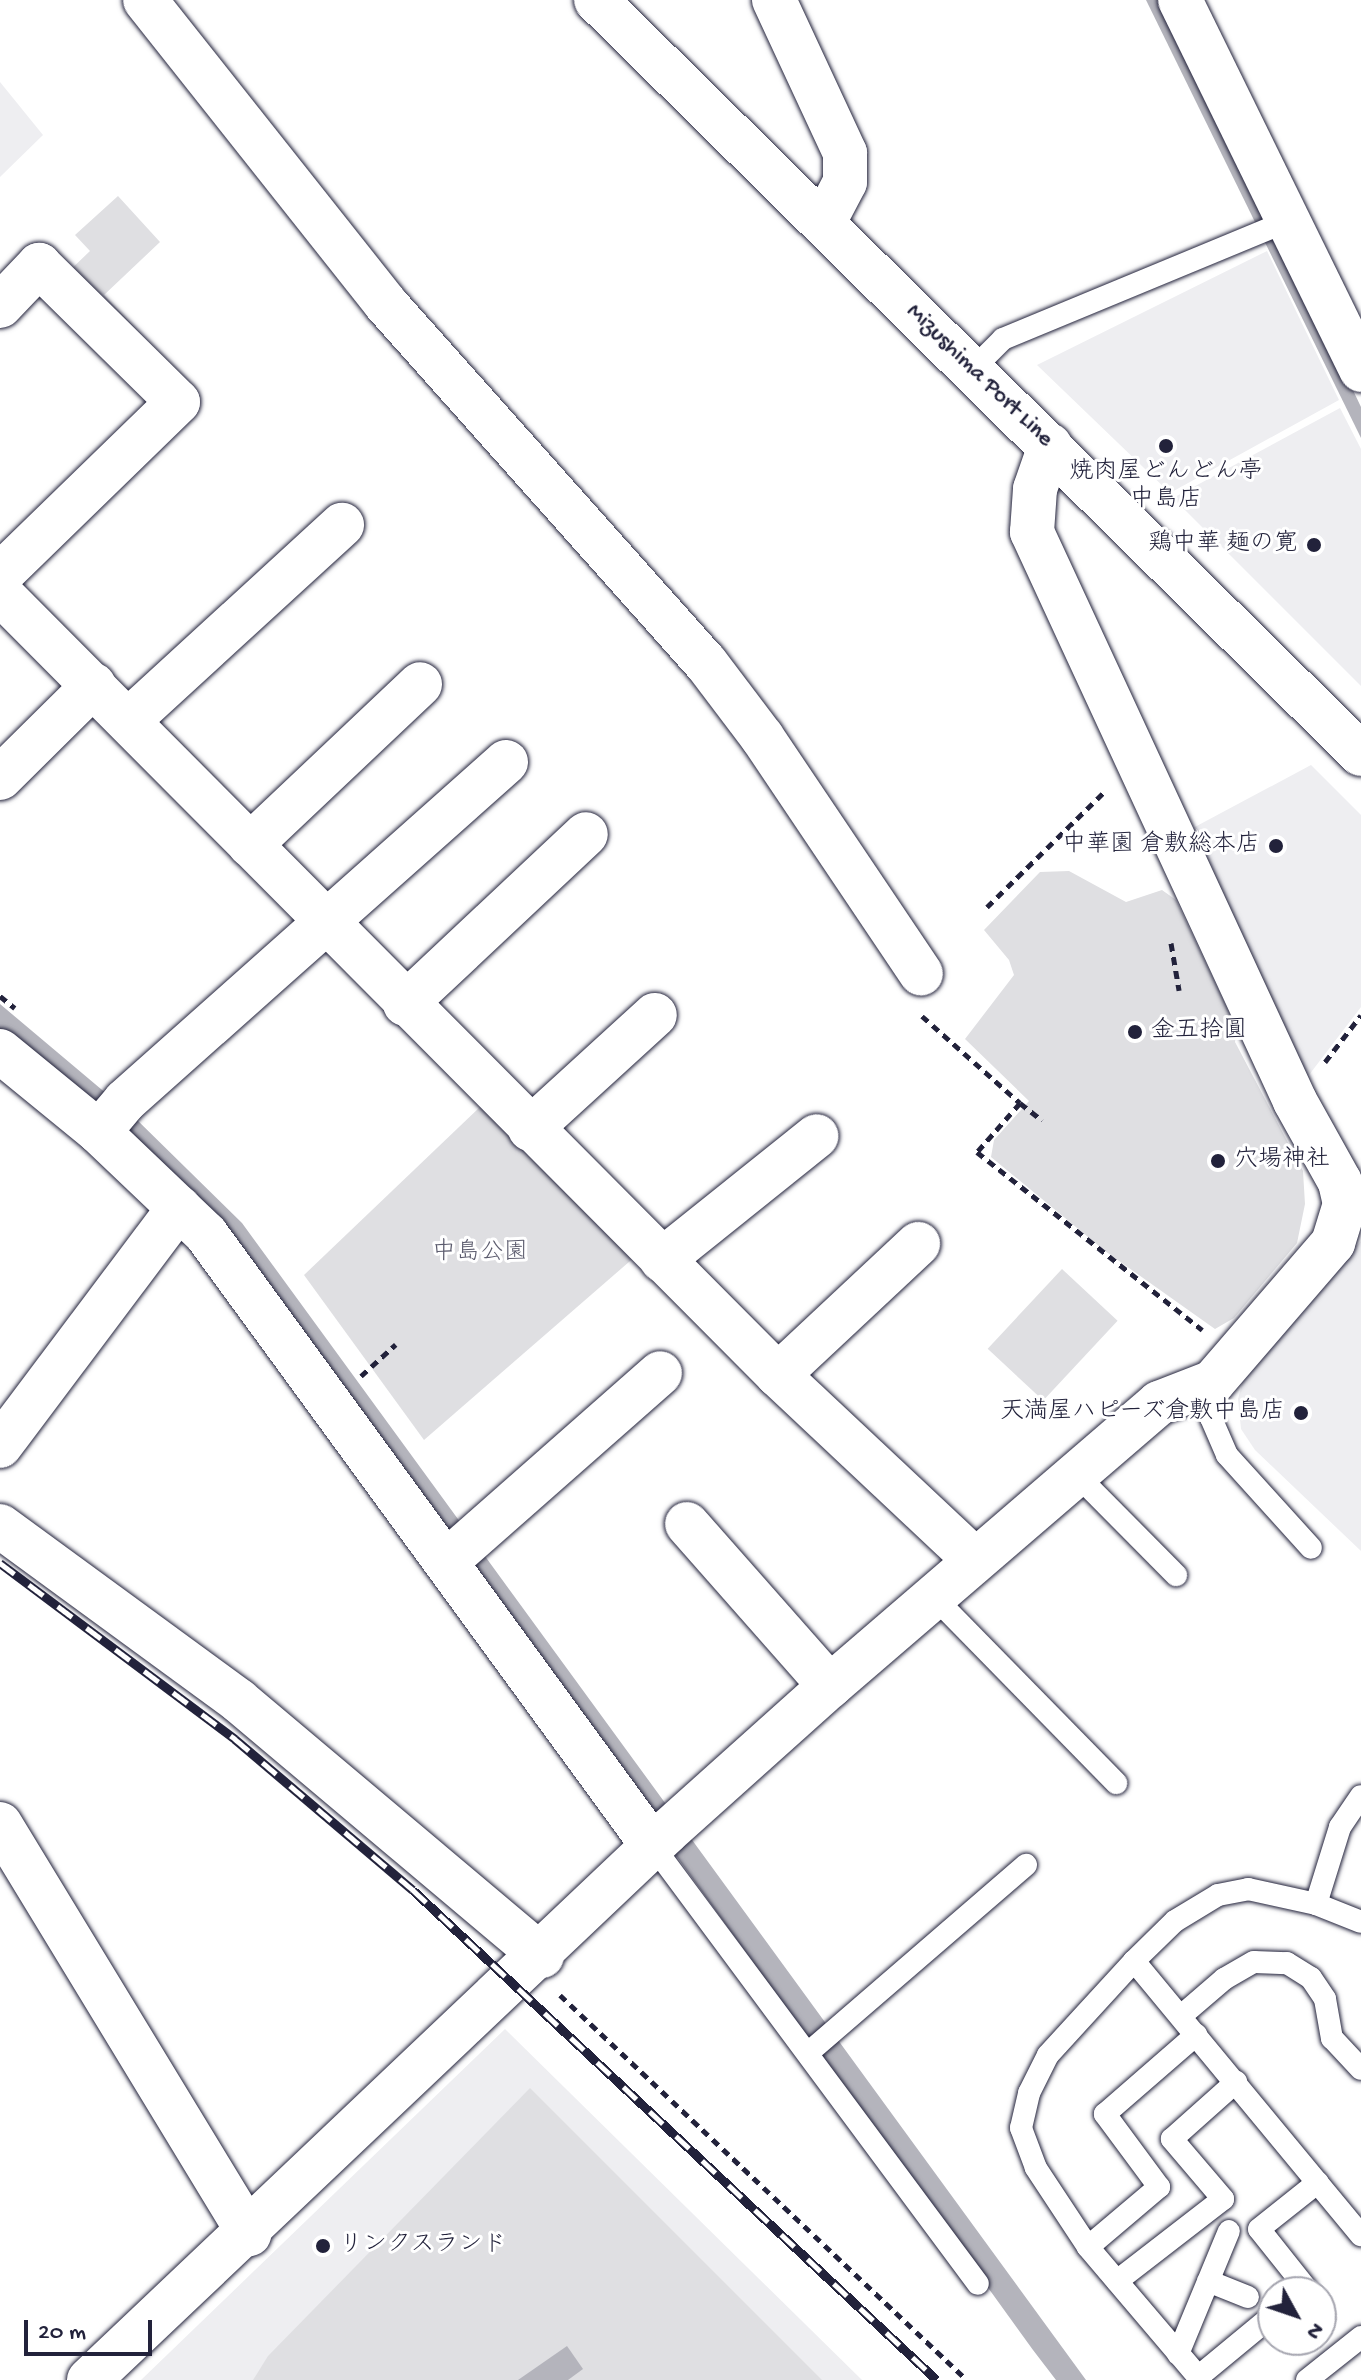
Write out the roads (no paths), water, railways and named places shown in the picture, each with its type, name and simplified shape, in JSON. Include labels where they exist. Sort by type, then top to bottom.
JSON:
[{"type":"street","points":[[145,0],[385,303],[706,663],[762,737],[921,974]]},
{"type":"street","name":"Mizushima Port Line","points":[[596,0],[1361,754]]},
{"type":"street","points":[[774,0],[845,153],[845,182],[823,224]]},
{"type":"street","points":[[1180,0],[1275,226],[1361,370]]},
{"type":"street","points":[[0,306],[39,265],[178,402],[0,575]]},
{"type":"street","points":[[89,2380],[249,2234],[667,1833],[830,1686],[1159,1403],[1223,1369],[1333,1243],[1350,1184],[1295,1101],[1135,762],[1032,532],[1035,489],[1050,446]]},
{"type":"street","points":[[129,720],[342,525]]},
{"type":"street","points":[[0,593],[662,1260],[778,1375],[975,1560]]},
{"type":"street","points":[[250,845],[420,684]]},
{"type":"street","points":[[0,778],[94,685]]},
{"type":"street","points":[[110,1118],[506,762]]},
{"type":"street","points":[[405,1004],[586,834]]},
{"type":"street","points":[[530,1129],[655,1015]]},
{"type":"street","points":[[0,1051],[110,1118],[179,1208],[206,1234],[460,1550],[667,1833]]},
{"type":"street","points":[[662,1260],[817,1136]]},
{"type":"street","points":[[0,1446],[179,1208]]},
{"type":"street","points":[[778,1375],[918,1244]]},
{"type":"street","points":[[460,1550],[660,1373]]},
{"type":"street","points":[[687,1524],[830,1686]]},
{"type":"street","points":[[0,1526],[239,1701],[536,1961]]},
{"type":"street","points":[[0,1824],[249,2234]]},
{"type":"lane","points":[[973,369],[1003,339],[1275,226]]},
{"type":"lane","points":[[1223,1369],[1211,1418],[1227,1455],[1311,1548]]},
{"type":"lane","points":[[1077,1475],[1176,1575]]},
{"type":"lane","points":[[933,1596],[1116,1783]]},
{"type":"lane","points":[[1316,1904],[1340,1827],[1361,1796]]},
{"type":"lane","points":[[667,1833],[821,2042],[978,2284]]},
{"type":"lane","points":[[821,2042],[1026,1865]]},
{"type":"lane","points":[[1257,2329],[1200,2379],[1088,2247],[1036,2168],[1021,2128],[1029,2093],[1048,2055],[1134,1961],[1175,1921],[1218,1895],[1248,1889],[1316,1904],[1361,1922]]},
{"type":"lane","points":[[1134,1961],[1361,2235]]},
{"type":"lane","points":[[1181,2016],[1224,1979],[1254,1962],[1287,1963],[1311,1978],[1325,1999],[1332,2038],[1361,2069]]},
{"type":"lane","points":[[1088,2247],[1159,2187],[1105,2114],[1196,2035]]},
{"type":"lane","points":[[1117,2281],[1223,2199],[1172,2139],[1236,2082]]},
{"type":"lane","points":[[1296,2276],[1259,2229],[1318,2182]]},
{"type":"lane","points":[[1178,2354],[1229,2231]]},
{"type":"lane","points":[[1208,2281],[1248,2297]]},
{"type":"lane","points":[[1319,2377],[1361,2337]]},
{"type":"railway","points":[[0,1563],[235,1739],[413,1890],[937,2380]]},
{"type":"place","name":"焼肉屋どんどん亭 中島店","points":[[1166,446]]},
{"type":"place","name":"鶏中華 麺の寛","points":[[1314,545]]},
{"type":"place","name":"中華園 倉敷総本店","points":[[1276,846]]},
{"type":"place","name":"金五拾圓","points":[[1135,1032]]},
{"type":"place","name":"穴場神社","points":[[1218,1161]]},
{"type":"place","name":"天満屋ハピーズ倉敷中島店","points":[[1301,1413]]},
{"type":"place","name":"リンクスランド","points":[[323,2246]]},
{"type":"park label","name":"中島公園","points":[[480,1254]]}]
